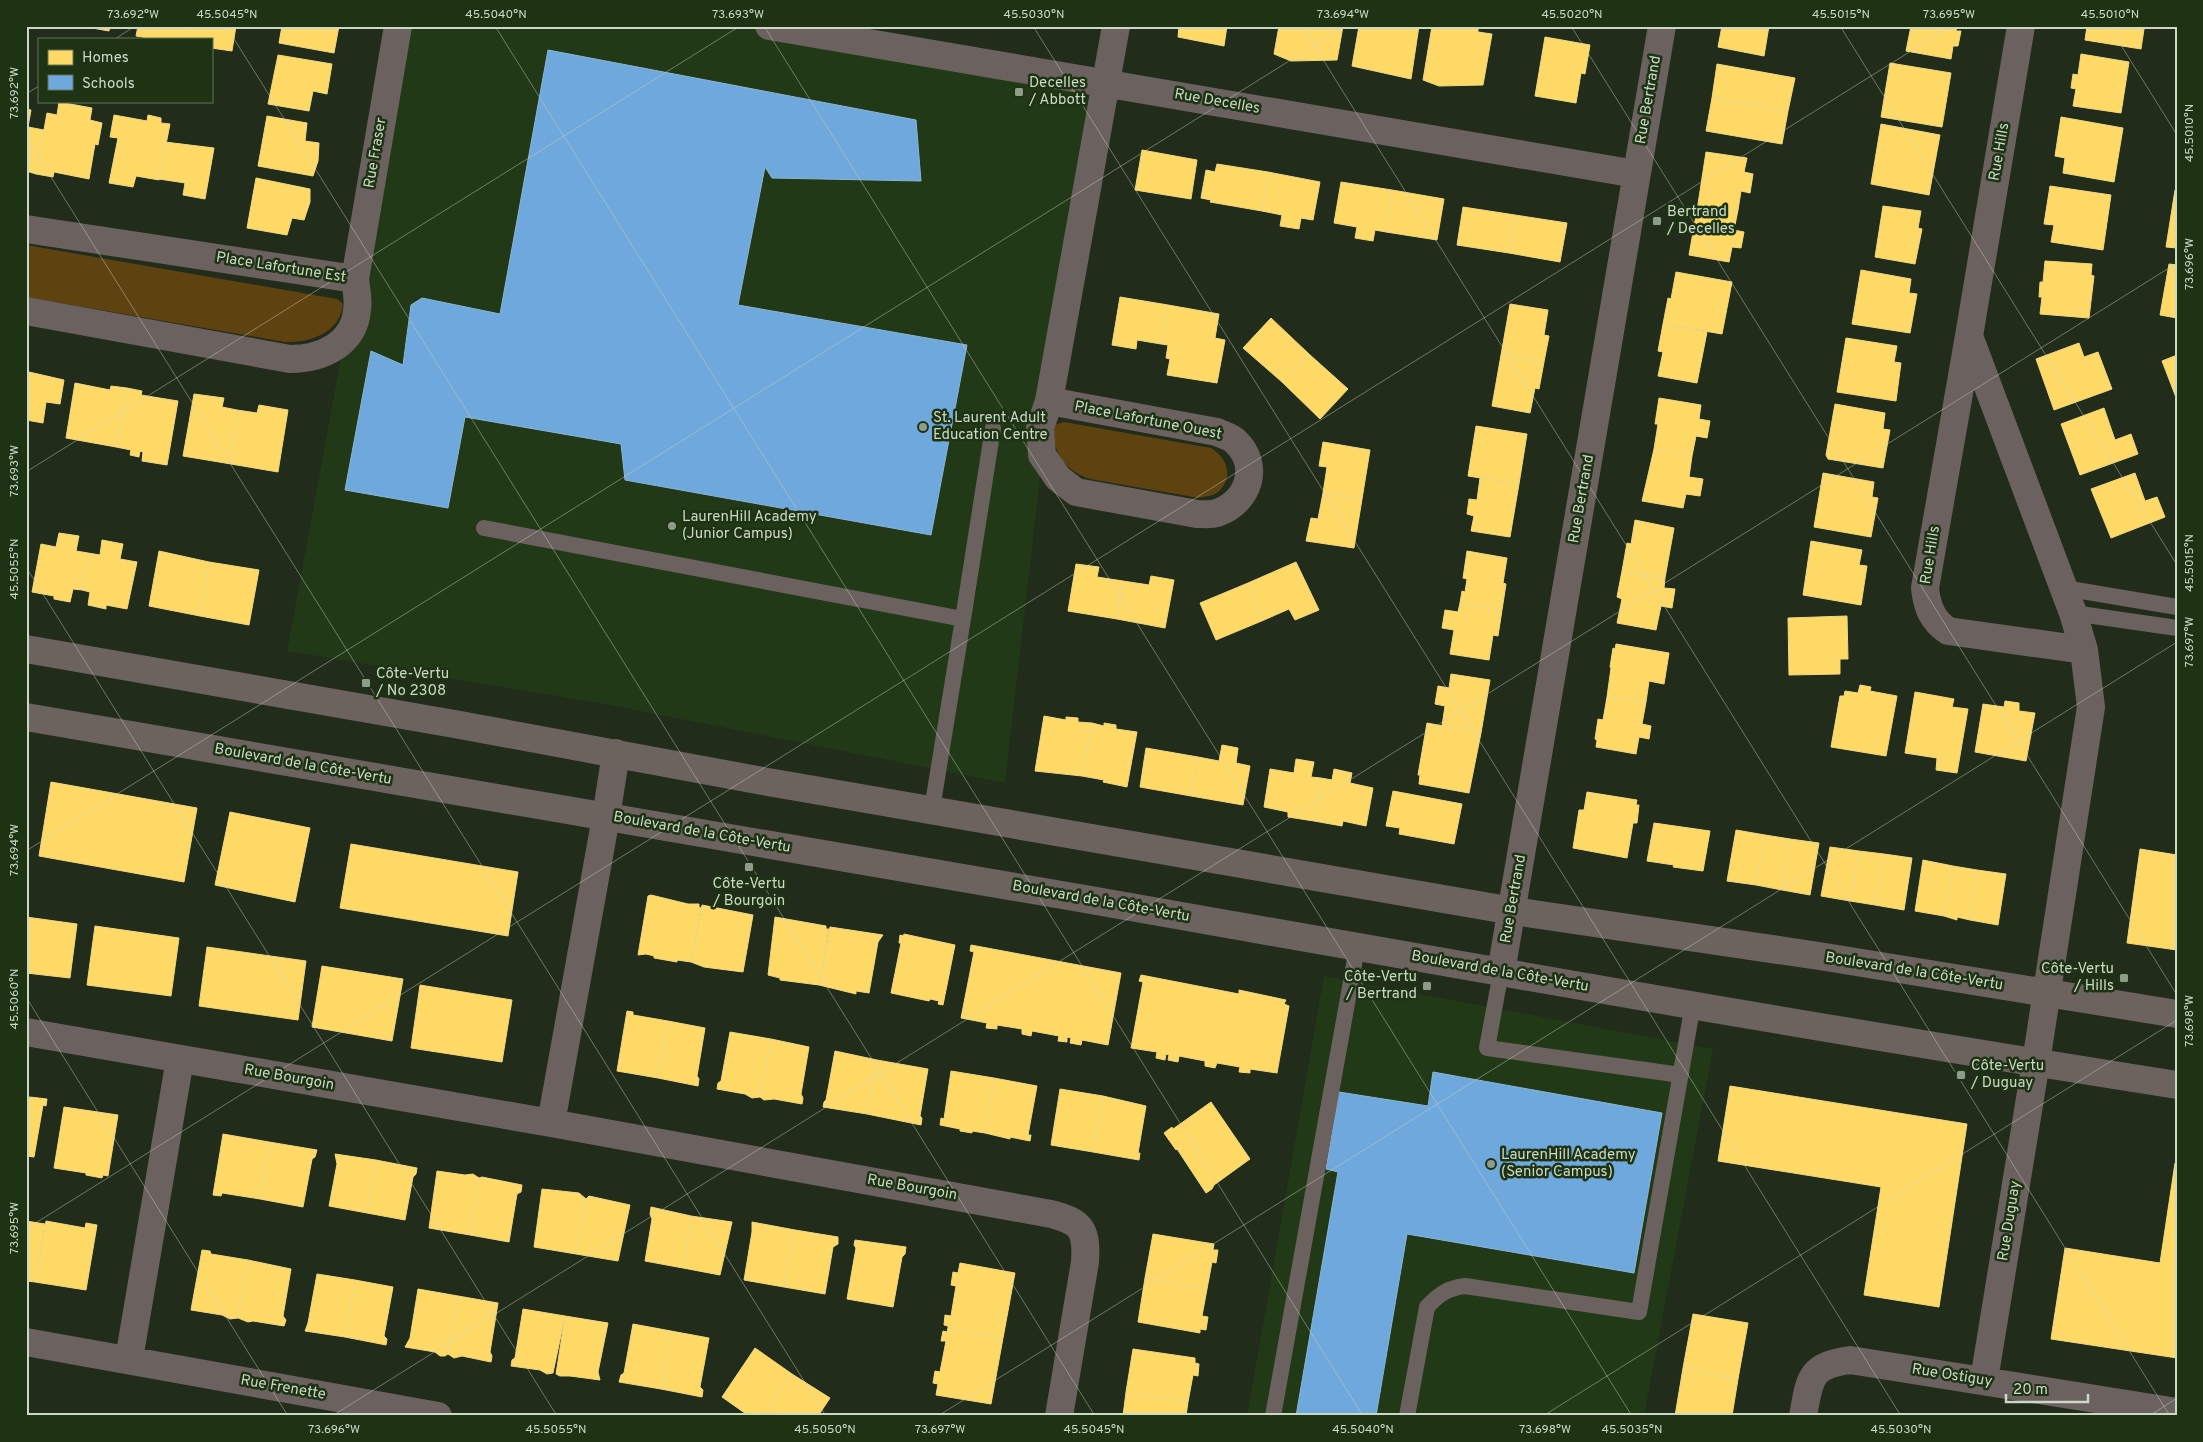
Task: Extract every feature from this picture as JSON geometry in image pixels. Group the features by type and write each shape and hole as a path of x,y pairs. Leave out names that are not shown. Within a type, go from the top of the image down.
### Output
{"main road":[{"name":"Boulevard de la Côte-Vertu","path":"26,649 616,753 768,782 1513,911 1819,956 2177,1014"},
{"name":"Boulevard de la Côte-Vertu","path":"26,717 1842,1031 2177,1085"}],"street":[{"name":"Rue Fraser","path":"354,279 398,26"},
{"name":"Rue Decelles","path":"768,26 798,29 1107,84 1636,174"},
{"name":"Place Lafortune Ouest","path":"1049,401 1218,432 1234,440 1247,455 1250,472 1246,488 1231,505 1215,513 1197,514 1076,492 1058,478 1042,455 1040,428 1049,401 1116,26"},
{"name":"Rue Bertrand","path":"1501,972 1513,911 1662,26"},
{"name":"Rue Hills","path":"2021,26 1925,588 1932,616 1948,631 2084,650"},
{"name":"Place Lafortune Est","path":"26,229 354,279 358,308 354,327 344,341 327,352 308,359 290,360 26,311"},
{"path":"1969,336 2073,613 2084,650 2089,679 2091,707 2036,1062"},
{"path":"551,1123 616,753"},
{"name":"Rue Bourgoin","path":"26,1032 551,1123 1042,1212 1069,1219 1081,1227 1086,1243 1085,1262 1059,1416"},
{"path":"129,1359 180,1058"},
{"name":"Rue Duguay","path":"1984,1380 2036,1062"},
{"name":"Rue Frenette","path":"26,1342 438,1416"},
{"name":"Rue Ostiguy","path":"1803,1416 1808,1386 1817,1370 1832,1363 1850,1360 2177,1412"}],"lane":[{"path":"932,809 993,428"},
{"path":"484,528 963,619"},
{"path":"2064,588 2177,608 2175,628 2073,613"},
{"path":"1273,1416 1357,948"},
{"path":"1501,972 1486,1048 1681,1075"},
{"path":"1407,1416 1427,1307 1437,1296 1450,1288 1465,1286 1639,1312 1693,1004"}],"shaded area":[{"name":"LaurenHill Academy (Junior Campus)","path":"398,26 769,26 1107,84 1049,401 1005,783 599,703 287,651 344,341"},
{"path":"26,245 337,299 343,304 341,314 330,329 314,338 304,341 285,342 26,297"},
{"path":"1064,422 1211,448 1216,451 1226,466 1227,477 1225,483 1217,493 1199,498 1082,476 1068,467 1056,447 1053,429 1057,424"},
{"name":"LaurenHill Academy (Senior Campus)","path":"1324,976 1713,1049 1644,1416 1247,1416"}],"building: Homes":[{"path":"81,26 110,26 109,31"},
{"path":"138,26 188,26 185,38 148,38 136,36"},
{"path":"188,26 236,26 232,51 212,48 212,38 185,38"},
{"path":"282,26 339,26 334,53 279,43"},
{"path":"1179,26 1227,26 1224,46 1178,37"},
{"path":"1279,26 1343,26 1337,60 1291,61 1274,54"},
{"path":"1359,26 1419,26 1411,79 1352,66"},
{"path":"1432,26 1465,28 1466,26 1478,26 1478,32 1492,34 1483,85 1439,86 1423,80"},
{"path":"1722,26 1769,26 1764,56 1718,47"},
{"path":"1911,26 1957,26 1956,31 1961,31 1958,46 1953,46 1951,59 1906,51"},
{"path":"2087,26 2135,26 2144,29 2141,49 2085,40"},
{"path":"1545,37 1590,45 1585,74 1581,73 1576,103 1535,96"},
{"path":"2081,54 2129,62 2121,113 2073,106 2076,89 2071,88 2073,74 2078,75"},
{"path":"278,55 332,64 327,94 313,91 309,111 268,104"},
{"path":"1890,63 1951,73 1942,127 1881,117"},
{"path":"1717,64 1795,78 1788,111 1712,98"},
{"path":"1712,98 1788,111 1782,144 1706,131"},
{"path":"59,102 92,108 90,120 102,123 98,145 95,144 89,179 54,172 53,177 36,174 47,113 57,115"},
{"path":"26,109 31,110 28,127 44,130 36,174 26,171"},
{"path":"114,115 147,121 148,115 161,118 161,123 170,124 159,180 136,176 133,187 109,183 118,138 110,137"},
{"path":"267,116 307,123 305,141 319,143 318,161 313,176 258,166"},
{"path":"2061,117 2123,128 2114,182 2063,173 2065,158 2055,156"},
{"path":"1881,124 1940,135 1929,195 1871,184"},
{"path":"165,142 214,148 205,199 183,195 185,183 159,179"},
{"path":"1142,150 1197,160 1191,199 1135,190"},
{"path":"1706,152 1747,158 1744,172 1753,174 1750,193 1741,191 1738,210 1698,204"},
{"path":"1217,164 1268,172 1262,211 1210,202 1211,200 1201,198 1206,170 1215,172"},
{"path":"1268,172 1320,182 1313,220 1301,218 1299,229 1280,226 1282,215 1262,211"},
{"path":"256,178 310,189 310,202 304,220 292,218 287,235 247,228"},
{"path":"1341,182 1392,190 1386,232 1375,230 1373,241 1355,238 1357,227 1334,223"},
{"path":"2050,186 2111,195 2103,250 2051,242 2054,225 2044,224"},
{"path":"1392,190 1444,199 1437,240 1386,232"},
{"path":"2175,190 2177,190 2177,248 2166,247"},
{"path":"1698,204 1738,210 1734,230 1744,232 1741,248 1732,247 1729,262 1689,255"},
{"path":"1883,206 1921,211 1918,228 1922,229 1915,264 1875,257"},
{"path":"1463,207 1515,215 1509,253 1457,245"},
{"path":"1515,215 1567,223 1560,262 1509,253"},
{"path":"2045,261 2092,264 2091,275 2094,276 2089,318 2040,314 2042,297 2039,297 2040,282 2043,282"},
{"path":"2169,264 2177,265 2177,318 2160,315"},
{"path":"1861,270 1911,279 1909,293 1917,294 1910,333 1852,324"},
{"path":"1676,272 1732,282 1722,334 1663,324 1668,298 1671,299"},
{"path":"1120,297 1168,305 1161,344 1137,340 1136,349 1112,345"},
{"path":"1510,304 1548,310 1544,335 1549,336 1544,362 1501,355"},
{"path":"1168,305 1219,314 1215,338 1225,340 1217,383 1167,375 1170,359 1166,358 1168,345 1161,344"},
{"path":"1271,318 1309,354 1282,382 1243,348"},
{"path":"1663,324 1707,332 1697,383 1658,376 1663,352 1658,351"},
{"path":"1846,338 1897,346 1894,362 1901,363 1896,401 1837,392"},
{"path":"2079,343 2084,357 2098,352 2112,389 2054,410 2036,359"},
{"path":"1309,354 1348,389 1320,419 1282,382"},
{"path":"1501,355 1544,362 1539,389 1535,388 1530,413 1492,406"},
{"path":"2177,355 2177,400 2162,361"},
{"path":"29,372 64,380 60,404 46,402 43,423 26,420 26,383"},
{"path":"75,383 110,390 111,386 127,388 116,447 66,438"},
{"path":"127,388 142,391 141,395 178,401 167,465 142,461 143,452 140,451 139,457 130,455 131,450 116,447"},
{"path":"194,394 224,398 222,407 237,410 231,464 183,456"},
{"path":"1659,398 1701,405 1699,419 1710,421 1707,438 1696,436 1692,456 1654,449 1658,424 1655,424"},
{"path":"1835,404 1885,413 1883,429 1890,430 1883,468 1828,459 1826,455"},
{"path":"259,405 288,410 278,472 231,464 237,410 257,413"},
{"path":"2104,408 2115,440 2131,434 2138,454 2080,475 2061,424"},
{"path":"1476,426 1527,434 1519,484 1468,476"},
{"path":"1323,442 1370,450 1362,499 1323,493 1327,467 1319,466"},
{"path":"1654,449 1692,456 1689,477 1703,479 1700,496 1686,494 1683,508 1642,501"},
{"path":"1823,473 1874,482 1872,497 1878,498 1871,537 1814,527"},
{"path":"2135,473 2145,501 2157,497 2165,517 2111,538 2091,489"},
{"path":"1480,478 1519,484 1510,537 1471,531 1474,516 1467,514 1469,499 1477,500"},
{"path":"1323,493 1362,499 1354,548 1306,541 1311,518 1318,519"},
{"path":"1635,520 1674,528 1665,578 1622,571 1627,543 1631,544"},
{"path":"59,533 79,536 76,551 88,553 82,590 73,589 70,602 54,599 54,596 32,592 41,544 56,547"},
{"path":"102,540 123,544 120,559 137,562 127,609 106,605 106,609 88,605 90,592 82,590 88,553 100,555"},
{"path":"1811,541 1862,550 1859,565 1867,566 1861,605 1803,595"},
{"path":"159,551 209,562 200,616 149,606"},
{"path":"1467,551 1507,558 1503,583 1506,584 1502,610 1460,603 1462,591 1465,592 1467,579 1463,578"},
{"path":"209,562 259,570 249,625 200,616"},
{"path":"1296,562 1319,610 1295,620 1289,609 1264,620 1248,583"},
{"path":"1076,564 1099,567 1097,577 1123,581 1117,619 1068,611"},
{"path":"1622,571 1665,578 1664,588 1675,589 1672,608 1661,606 1656,630 1617,623 1622,599 1617,597"},
{"path":"1151,576 1174,580 1165,628 1117,619 1123,581 1149,585"},
{"path":"1248,583 1264,620 1216,640 1200,603"},
{"path":"1460,603 1502,610 1498,636 1493,635 1489,660 1450,654 1454,630 1442,628 1445,610 1458,612"},
{"path":"1847,616 1848,659 1840,659 1840,674 1789,675 1788,618"},
{"path":"1616,644 1669,653 1664,684 1649,681 1646,702 1607,697 1613,648 1615,649"},
{"path":"1451,674 1490,680 1481,733 1442,726 1445,706 1435,704 1438,686 1449,688"},
{"path":"1860,685 1871,687 1870,691 1897,696 1886,756 1831,747 1840,696 1844,696 1845,691 1858,693"},
{"path":"1915,692 1954,699 1952,707 1968,709 1957,773 1936,770 1937,758 1905,753"},
{"path":"1607,697 1646,702 1642,724 1651,726 1649,739 1639,737 1636,754 1596,747 1597,740 1595,739 1598,719 1603,720"},
{"path":"2005,701 2019,703 2019,711 2035,713 2026,761 1975,752 1983,704 2004,707"},
{"path":"1044,716 1066,720 1066,717 1078,718 1078,722 1092,723 1082,776 1035,771"},
{"path":"1092,723 1104,726 1104,723 1116,725 1116,729 1137,732 1127,787 1082,776"},
{"path":"1427,723 1481,733 1469,793 1419,784 1420,775 1418,775"},
{"path":"1222,745 1238,748 1236,763 1250,766 1243,805 1191,796 1198,757 1219,761"},
{"path":"1146,748 1198,757 1191,796 1140,787"},
{"path":"1296,759 1314,762 1311,777 1321,778 1314,821 1288,817 1288,812 1264,807 1270,769 1294,773"},
{"path":"1334,769 1352,773 1350,783 1373,788 1366,826 1343,821 1342,826 1314,821 1321,778 1332,780"},
{"path":"51,782 197,808 184,882 39,856"},
{"path":"1393,791 1462,804 1454,844 1399,834 1400,828 1386,826"},
{"path":"1587,792 1637,800 1636,805 1639,805 1637,823 1633,823 1627,858 1573,848 1579,810 1584,810"},
{"path":"230,812 310,828 295,902 215,885"},
{"path":"1654,823 1710,831 1703,871 1647,861"},
{"path":"1736,830 1765,835 1756,885 1727,881"},
{"path":"1765,835 1790,839 1782,890 1756,885"},
{"path":"1790,839 1819,843 1810,895 1782,890"},
{"path":"351,844 518,872 508,936 340,908"},
{"path":"1830,847 1859,851 1850,901 1821,896"},
{"path":"2140,849 2177,855 2177,950 2127,943"},
{"path":"1859,851 1884,854 1875,905 1850,901"},
{"path":"1884,854 1912,858 1904,910 1875,905"},
{"path":"1923,860 1953,866 1944,916 1915,911"},
{"path":"1953,866 1977,870 1970,920 1957,917 1957,920 1944,916"},
{"path":"1977,870 2006,874 1998,925 1970,920"},
{"path":"651,895 688,904 699,904 701,908 691,962 677,960 677,962 654,958 654,956 646,954 638,955 648,896"},
{"path":"702,905 753,915 743,972 704,967 691,962"},
{"path":"26,917 77,924 70,978 26,973"},
{"path":"775,917 826,926 826,929 829,929 819,985 780,980 780,978 768,975"},
{"path":"95,926 179,938 171,996 87,985"},
{"path":"830,927 883,935 878,942 869,993 856,991 856,994 819,985"},
{"path":"904,934 955,945 943,1005 938,1004 939,1001 930,999 929,1001 891,993 901,943 899,943 900,935 903,936"},
{"path":"971,945 1121,973 1108,1045 1082,1040 1081,1045 1070,1043 1071,1038 1067,1037 1067,1042 1058,1041 1059,1036 1032,1031 1031,1036 1022,1034 1022,1029 997,1025 997,1029 986,1028 987,1023 961,1018 974,952 970,951"},
{"path":"207,947 306,961 298,1020 199,1006"},
{"path":"322,966 403,979 392,1041 312,1027"},
{"path":"1141,975 1239,994 1239,990 1286,1000 1284,1004 1289,1006 1277,1073 1250,1069 1250,1073 1239,1072 1240,1067 1217,1063 1215,1068 1205,1066 1205,1061 1179,1056 1178,1062 1168,1060 1169,1055 1166,1054 1165,1060 1156,1058 1157,1052 1131,1048 1143,982 1139,981"},
{"path":"420,985 512,1000 502,1062 411,1048"},
{"path":"627,1011 633,1012 633,1015 668,1021 658,1078 617,1071"},
{"path":"668,1021 705,1028 697,1076 699,1079 698,1086 658,1078"},
{"path":"730,1032 771,1039 760,1097 752,1098 745,1094 717,1089 718,1083 721,1081"},
{"path":"771,1039 809,1047 801,1094 803,1098 802,1104 774,1099 764,1100 760,1097"},
{"path":"835,1051 877,1060 867,1114 823,1107"},
{"path":"877,1060 928,1069 920,1116 922,1118 921,1125 867,1114"},
{"path":"951,1071 994,1078 985,1133 960,1131 960,1129 940,1125 941,1118 944,1119"},
{"path":"994,1078 1037,1086 1028,1135 1031,1135 1030,1141 1010,1137 1010,1139 985,1133"},
{"path":"1730,1086 1967,1124 1939,1307 1864,1295 1881,1187 1718,1161"},
{"path":"1060,1089 1103,1096 1093,1152 1051,1145"},
{"path":"1103,1096 1146,1106 1138,1153 1140,1153 1139,1160 1093,1152"},
{"path":"26,1098 47,1099 46,1106 43,1105 34,1157 26,1156"},
{"path":"1211,1102 1250,1159 1206,1193 1164,1133 1172,1127 1173,1129"},
{"path":"64,1107 118,1115 108,1176 103,1175 102,1178 86,1175 86,1173 54,1168"},
{"path":"223,1134 269,1142 260,1199 222,1193 221,1196 213,1195"},
{"path":"269,1142 317,1150 315,1157 312,1159 303,1207 260,1199"},
{"path":"335,1154 376,1160 367,1213 329,1206 337,1164"},
{"path":"376,1160 417,1168 416,1174 413,1177 405,1220 367,1213"},
{"path":"2175,1163 2177,1163 2177,1358 2051,1339 2065,1248 2160,1263"},
{"path":"437,1171 465,1175 473,1174 479,1178 470,1235 429,1228"},
{"path":"479,1178 522,1185 521,1192 517,1194 509,1242 470,1235"},
{"path":"542,1189 579,1193 586,1199 576,1254 534,1247"},
{"path":"589,1196 630,1205 618,1261 576,1254 586,1199"},
{"path":"651,1207 691,1216 683,1268 645,1261 652,1219 650,1214"},
{"path":"691,1216 732,1222 720,1275 683,1268"},
{"path":"26,1221 45,1224 35,1282 26,1281"},
{"path":"46,1221 85,1228 86,1223 97,1225 86,1290 35,1282"},
{"path":"752,1222 795,1230 784,1287 744,1280"},
{"path":"795,1230 838,1237 838,1244 833,1247 825,1294 784,1287"},
{"path":"1153,1234 1214,1244 1213,1250 1218,1250 1216,1263 1212,1262 1207,1289 1145,1278"},
{"path":"855,1240 906,1247 905,1254 902,1257 893,1307 847,1299 856,1248 854,1245"},
{"path":"202,1250 210,1251 211,1254 248,1260 238,1318 230,1319 222,1315 191,1310"},
{"path":"248,1260 291,1269 283,1316 286,1320 284,1326 253,1321 248,1322 238,1318"},
{"path":"960,1263 1015,1273 1003,1338 948,1328 948,1326 944,1325 945,1315 951,1316 956,1286 951,1285 953,1272 958,1273"},
{"path":"317,1274 355,1280 345,1337 305,1331"},
{"path":"1145,1278 1207,1289 1202,1316 1208,1317 1206,1330 1200,1329 1200,1333 1138,1322"},
{"path":"355,1280 393,1287 384,1336 387,1339 386,1345 345,1337"},
{"path":"418,1289 458,1296 448,1354 445,1356 440,1356 435,1352 405,1347 410,1338"},
{"path":"458,1296 498,1303 490,1352 492,1356 491,1362 462,1356 454,1358 448,1354"},
{"path":"523,1309 565,1316 553,1373 547,1374 540,1370 511,1366 512,1360 515,1358"},
{"path":"1693,1314 1748,1323 1738,1379 1683,1368"},
{"path":"565,1316 608,1323 598,1372 600,1380 556,1374"},
{"path":"633,1324 671,1331 661,1389 619,1382 621,1375 624,1373"},
{"path":"948,1328 1003,1338 991,1404 936,1395 938,1384 933,1383 935,1371 940,1372 946,1341 941,1341 943,1331 947,1332"},
{"path":"671,1331 709,1338 700,1387 703,1390 702,1397 661,1389"},
{"path":"755,1348 792,1374 765,1416 749,1416 722,1397"},
{"path":"1133,1349 1195,1358 1195,1363 1199,1364 1198,1376 1193,1375 1188,1402 1126,1392"},
{"path":"1683,1368 1738,1379 1732,1416 1675,1416"},
{"path":"792,1374 830,1398 818,1416 765,1416"},
{"path":"1126,1392 1188,1402 1186,1416 1123,1416"}],"building: Schools":[{"path":"548,50 916,120 921,181 772,178 765,167 738,305 967,345 931,535 625,480 621,444 465,417 448,508 345,490 371,351 403,365 411,305 422,298 500,314"},
{"path":"1433,1072 1662,1113 1634,1273 1407,1234 1376,1416 1296,1416 1338,1172 1326,1169 1339,1092 1428,1106"}],"place":[{"name":"Decelles / Abbott","path":"1019,92"},
{"name":"Bertrand / Decelles","path":"1657,221"},
{"name":"St. Laurent Adult Education Centre","path":"923,427"},
{"name":"LaurenHill Academy (Junior Campus)","path":"672,526"},
{"name":"Côte-Vertu / No 2308","path":"366,683"},
{"name":"Côte-Vertu / Bourgoin","path":"749,867"},
{"name":"Côte-Vertu / Hills","path":"2124,978"},
{"name":"Côte-Vertu / Bertrand","path":"1427,986"},
{"name":"Côte-Vertu / Duguay","path":"1961,1075"},
{"name":"LaurenHill Academy (Senior Campus)","path":"1491,1164"}]}
